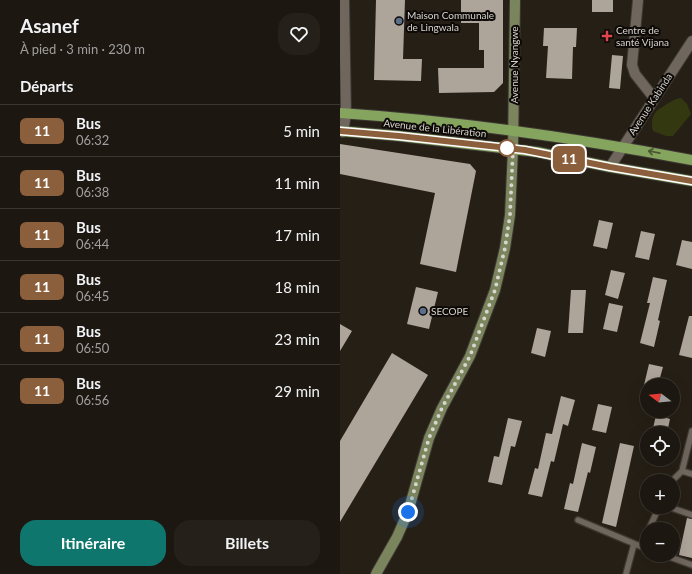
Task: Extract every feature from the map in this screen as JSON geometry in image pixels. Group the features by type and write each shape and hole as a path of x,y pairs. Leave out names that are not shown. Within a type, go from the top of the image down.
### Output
{"main road":[{"name":"Avenue Nyangwe","path":"376,574 397,536 408,512 429,438 442,408 470,356 495,290 505,248 510,215 514,130 515,0"},
{"name":"Avenue de la Libération","path":"343,114 514,130 692,160"},
{"name":"Avenue de la Libération","path":"342,132 399,136 513,149 692,181"}],"street":[{"path":"342,132 344,0"},
{"path":"638,0 632,65 635,74 654,98"},
{"name":"Avenue Kabinda","path":"610,167 692,41"}],"lane":[{"path":"678,474 682,470 692,431"},
{"path":"682,470 692,474"},
{"path":"680,511 692,515"},
{"path":"578,520 640,546"},
{"path":"626,574 634,544"},
{"path":"680,561 692,565"}],"green space":[{"path":"681,98 687,104 691,114 673,136 666,136 653,131 652,119 655,113 670,102"}],"building":[{"path":"376,0 405,0 403,59 422,59 421,81 374,80"},
{"path":"461,0 503,0 503,83 494,92 439,93 438,68 484,68 484,50 479,50 479,23 461,23"},
{"path":"592,0 613,0 613,12 592,12"},
{"path":"544,28 577,28 576,47 573,47 572,79 546,78 548,46 543,46"},
{"path":"612,55 623,56 620,89 609,88"},
{"path":"340,144 470,164 476,171 456,272 420,264 435,193 340,174"},
{"path":"599,220 613,223 607,249 593,246"},
{"path":"641,231 655,234 649,260 635,257"},
{"path":"682,240 692,242 692,269 676,265"},
{"path":"611,270 625,273 618,299 605,295"},
{"path":"653,277 667,280 658,320 660,321 654,347 640,343 650,303 647,303"},
{"path":"416,287 438,292 429,329 407,324"},
{"path":"571,290 586,290 583,333 568,333"},
{"path":"609,303 623,306 617,332 603,329"},
{"path":"689,316 692,316 692,358 679,355"},
{"path":"340,324 352,331 340,351"},
{"path":"537,328 551,331 545,357 531,353"},
{"path":"392,353 428,375 340,522 340,441"},
{"path":"649,364 663,367 660,378 646,378"},
{"path":"561,396 575,400 568,426 563,424 554,462 551,461 542,497 528,494 535,468 538,469 546,433 552,434"},
{"path":"598,404 612,407 606,433 592,430"},
{"path":"508,418 522,421 515,447 511,446 502,485 488,482 494,456 499,457"},
{"path":"655,418 670,419 668,426 654,426"},
{"path":"582,443 596,447 578,512 564,509 570,483 573,484"},
{"path":"620,443 634,446 616,527 602,523"},
{"path":"687,518 692,519 692,558 680,555"}],"bus line":[{"name":"11","path":"340,131 525,150 610,167 692,181"}],"place":[{"name":"Maison Communale de Lingwala","path":"399,21"},
{"name":"Centre de santé Vijana","path":"607,36"},
{"name":"SECOPE","path":"423,311"}],"route":[{"path":"408,512 429,438 442,408 470,356 495,290 505,248 510,215 513,149 507,148"}]}
